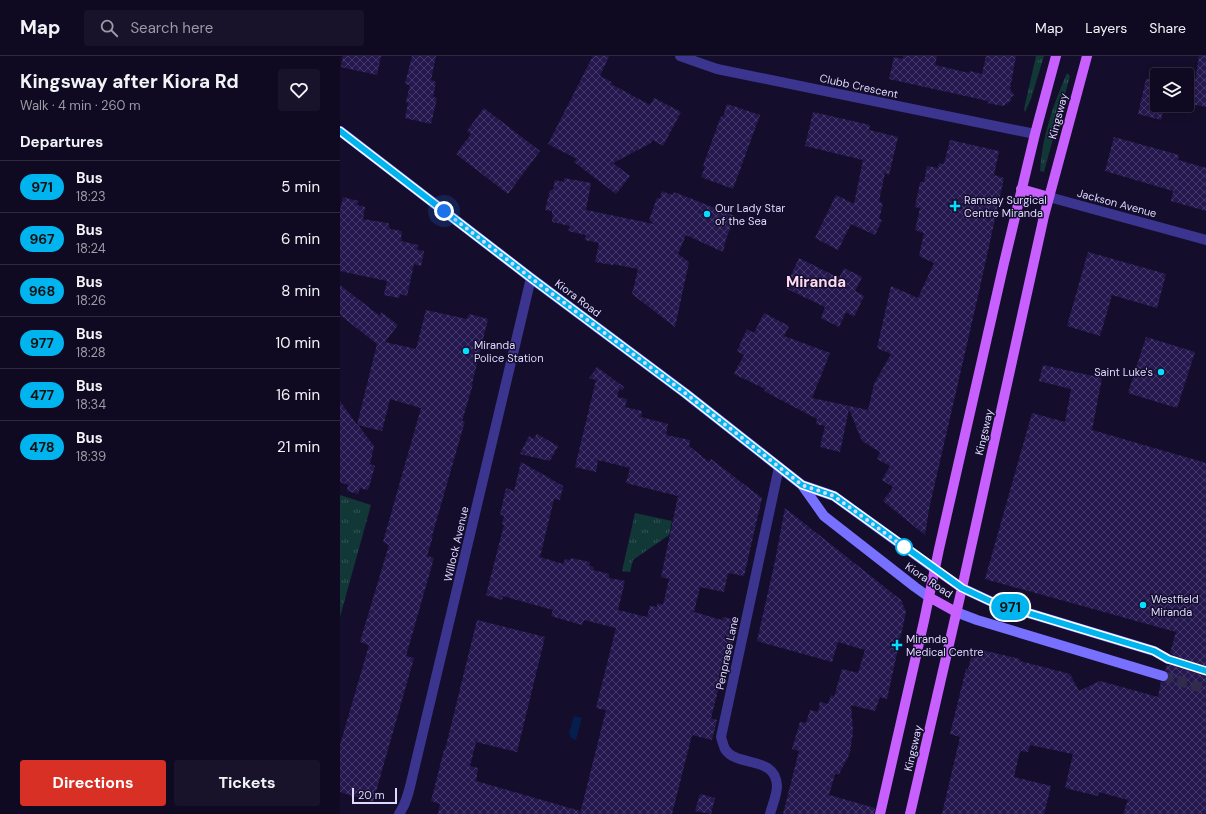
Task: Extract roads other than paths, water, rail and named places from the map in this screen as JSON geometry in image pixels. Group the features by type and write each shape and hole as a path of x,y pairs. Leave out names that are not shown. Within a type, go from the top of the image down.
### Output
{"main road":[{"name":"Kingsway","path":"880,814 1021,189 1034,134 1056,56"},
{"name":"Kingsway","path":"910,814 962,588 1031,272 1049,197 1087,56"},
{"name":"Kiora Road","path":"340,131 531,278 685,393 802,485 824,516 929,597 956,612 999,627 1163,676"},
{"name":"Jackson Avenue","path":"1021,189 1049,197"},
{"name":"Kiora Road","path":"802,485 834,496 962,588 992,602 1154,651 1168,659"}],"street":[{"name":"Clubb Crescent","path":"680,56 717,69 1034,134"},
{"name":"Jackson Avenue","path":"1049,197 1206,240"},
{"name":"Willock Avenue","path":"399,814 414,774 531,278"},
{"name":"Penprase Lane","path":"770,814 777,787 774,775 766,767 733,756 725,749 721,736 779,467"}],"water":[{"path":"574,716 582,718 576,740 571,738 569,733"}],"tunnel":[{"path":"1168,659 1206,671"},
{"path":"1163,676 1206,689"}],"place":[{"name":"Ramsay Surgical Centre Miranda","path":"955,206"},
{"name":"Our Lady Star of the Sea","path":"707,214"},
{"name":"Miranda Police Station","path":"466,351"},
{"name":"Saint Luke's","path":"1161,372"},
{"name":"Westfield Miranda","path":"1143,605"},
{"name":"Miranda Medical Centre","path":"897,645"}],"district":[{"name":"Miranda","path":"816,282"}]}
